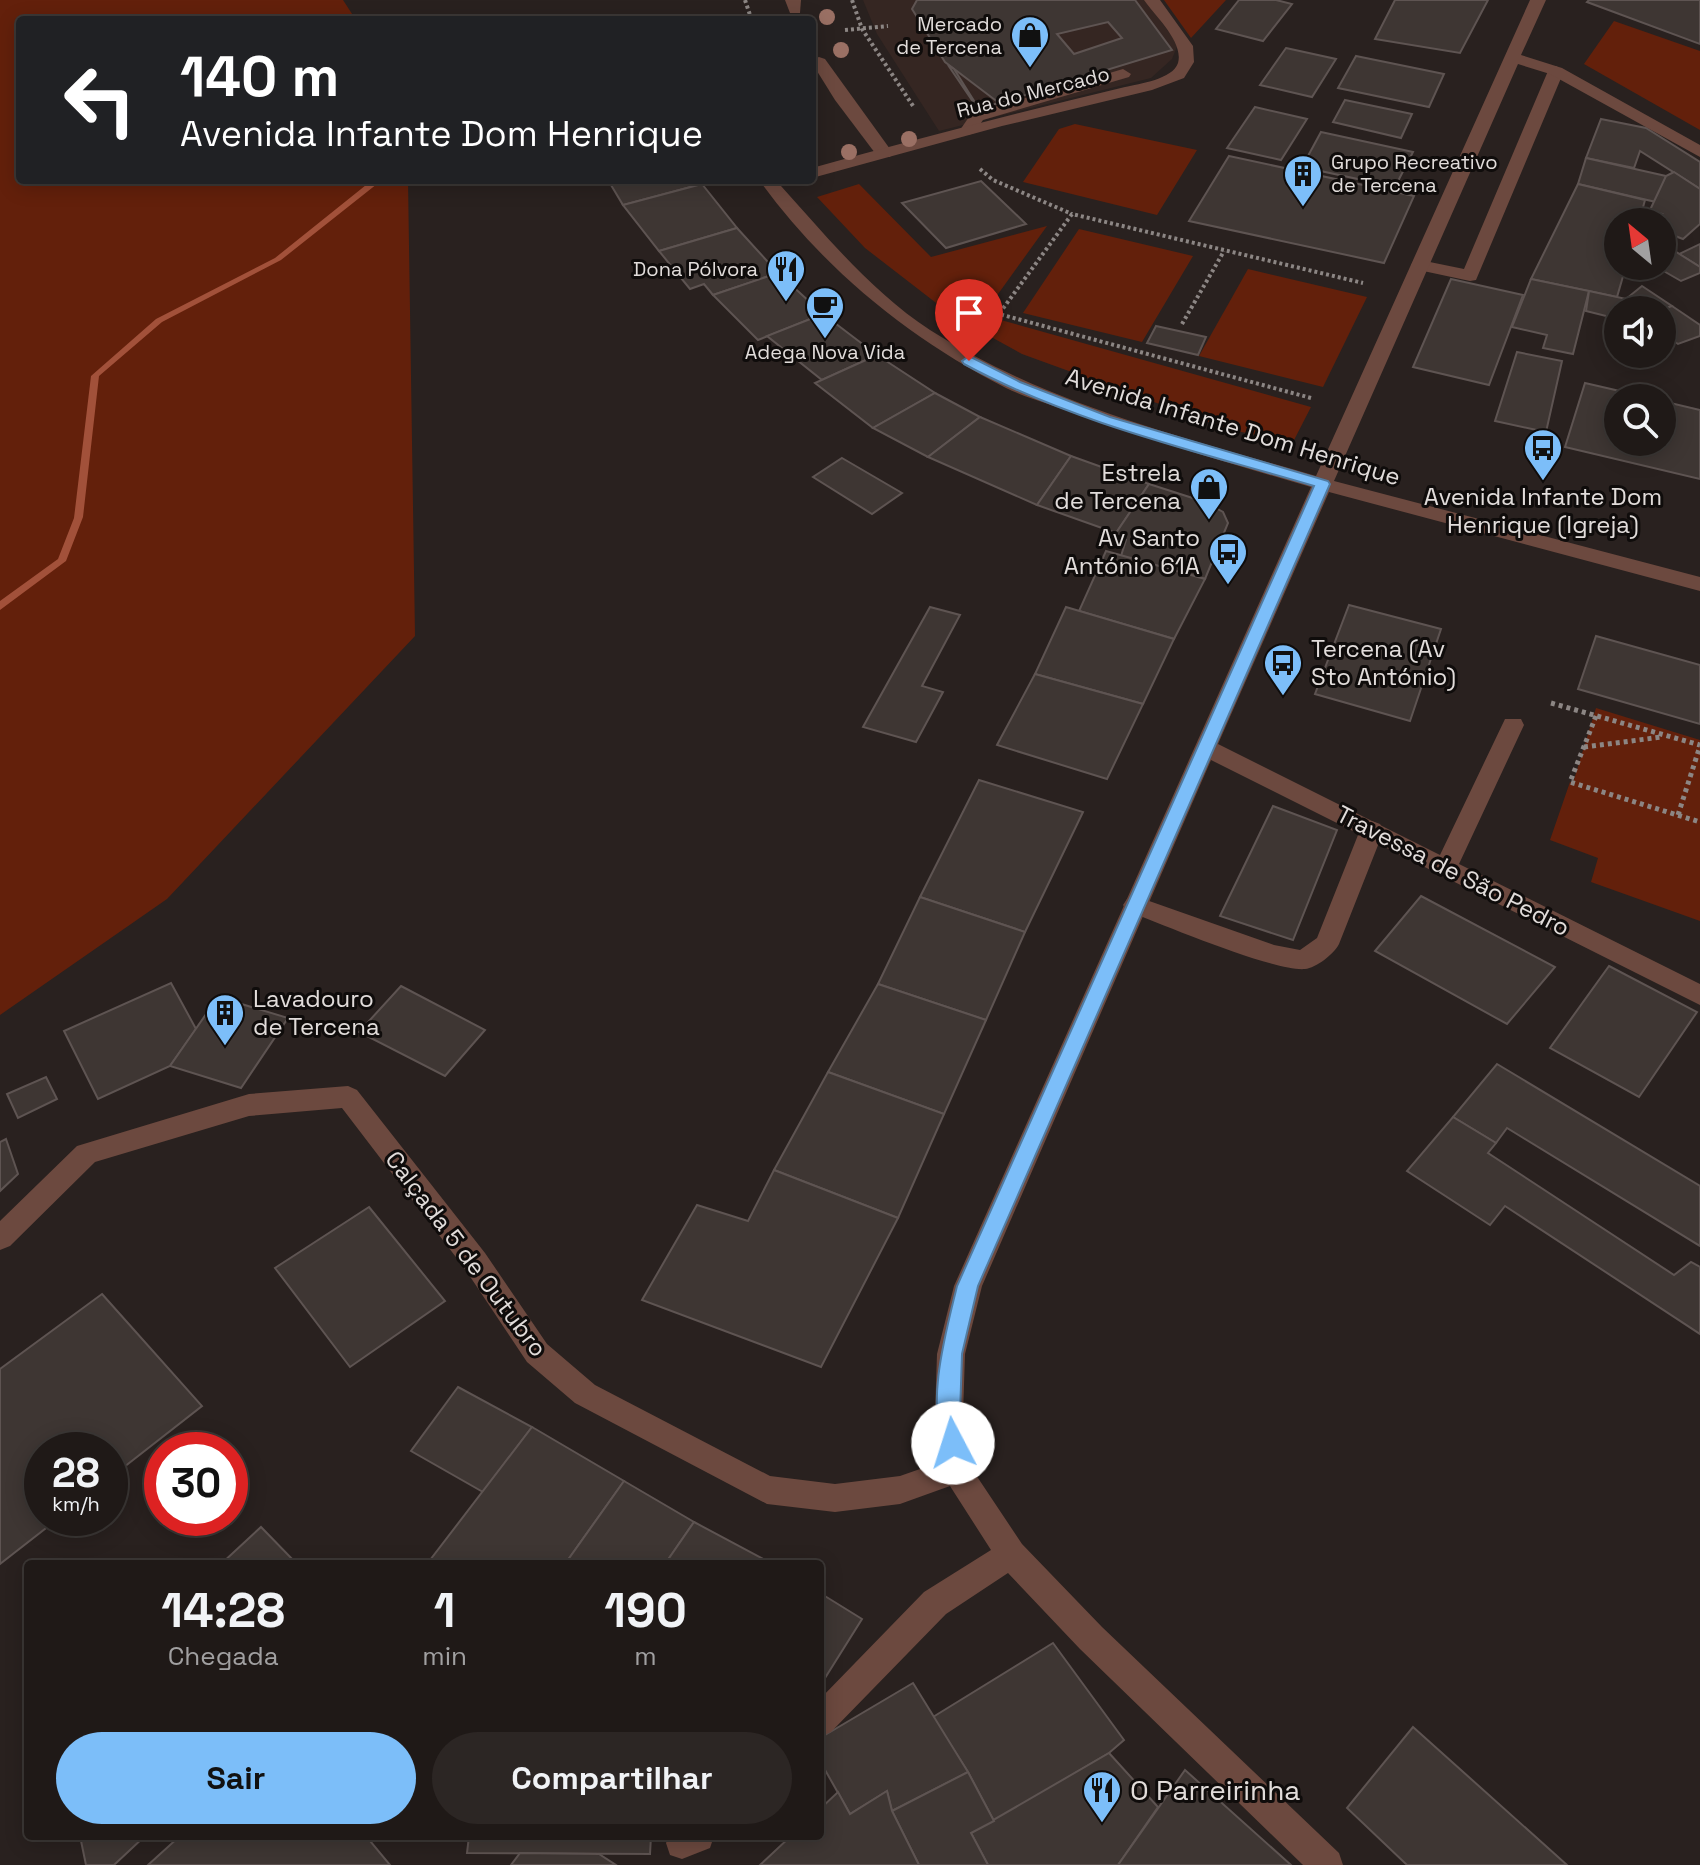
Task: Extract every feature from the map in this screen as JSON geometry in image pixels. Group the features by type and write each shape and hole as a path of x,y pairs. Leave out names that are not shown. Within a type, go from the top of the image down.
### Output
{"street":[{"name":"Rua do Mercado","path":"816,172 968,130 1146,87 1178,75 1186,62 1185,46 1152,0"},
{"path":"1327,1865 1091,1638 1011,1554 956,1470 949,1415 951,1354 968,1286 1538,0"},
{"path":"1513,57 1556,71 1700,152"},
{"path":"819,62 841,97 884,153"},
{"path":"1420,265 1470,276 1556,71"},
{"path":"968,130 977,117 1123,74"},
{"name":"Avenida Infante Dom Henrique","path":"780,184 842,264 889,307 923,333 1015,385 1105,420 1322,484 1700,584"},
{"path":"1445,868 1513,725"},
{"name":"Travessa de São Pedro","path":"1206,748 1700,995"},
{"path":"1135,905 1272,954 1304,960 1327,944 1372,830"},
{"name":"Calçada 5 de Outubro","path":"0,1238 86,1154 249,1105 348,1097 475,1261 537,1353 585,1394 767,1490 835,1498 900,1490 956,1470"},
{"path":"824,1717 935,1603 1011,1554"}],"path":[{"path":"852,0 862,29 935,139"},
{"path":"837,31 888,26"},
{"path":"971,161 993,180 1072,214 1407,293"},
{"path":"1072,214 999,314 1355,410"},
{"path":"1182,324 1224,251"},
{"path":"1513,725 1528,696 1700,746 1678,815"},
{"path":"1596,716 1570,782 1700,822"},
{"path":"1584,747 1667,736"},
{"path":"1688,784 1700,781"}],"shaded area":[{"path":"0,0 343,0 353,16 16,16 16,184 408,184 415,636 167,899 0,1015"},
{"name":"Mercado de Tercena","path":"863,0 1145,0 1178,44 1172,59 1151,78 939,131 877,34"},
{"path":"1164,0 1226,0 1191,38"},
{"path":"1614,21 1700,51 1700,130 1584,64"},
{"path":"1075,124 1197,150 1157,215 1023,182 1059,129"},
{"path":"367,184 377,184 281,260 162,322 99,376 83,517 66,561 0,610 0,601 58,559 74,518 91,376 156,319 275,258"},
{"path":"859,184 931,257 1047,226 983,315 1311,407 1293,442 1231,430 1022,354 953,316 865,248 817,197"},
{"path":"1079,229 1193,256 1142,342 1023,313"},
{"path":"1248,269 1367,297 1323,387 1199,356"},
{"path":"1596,708 1700,740 1700,921 1591,882 1598,858 1550,840 1570,782 1573,783"}],"building":[{"path":"917,0 1135,0 1172,50 999,103 945,62 912,9","holes":["1108,22 1122,38 1074,54 1057,34"]},
{"path":"1239,0 1276,0 1292,4 1263,41 1216,29"},
{"path":"1395,0 1488,0 1460,53 1375,39"},
{"path":"1700,0 1700,44 1587,2"},
{"path":"1286,48 1336,59 1312,97 1260,85"},
{"path":"1356,56 1444,74 1429,107 1338,88"},
{"path":"948,65 980,107 999,103 978,109"},
{"path":"1345,100 1412,114 1401,138 1333,122"},
{"path":"1255,107 1307,119 1281,160 1227,148"},
{"path":"1601,119 1646,128 1700,162 1700,189 1640,151 1634,168 1586,158"},
{"path":"1321,132 1413,152 1395,187 1302,167"},
{"name":"Grupo Recreativo de Tercena","path":"1229,156 1414,196 1384,263 1189,221"},
{"path":"1586,158 1666,176 1656,202 1578,184"},
{"path":"1674,172 1700,189 1700,224 1683,239 1676,236 1676,208 1651,208 1666,176"},
{"path":"981,181 1026,224 946,248 902,203"},
{"path":"610,184 702,184 623,205"},
{"path":"702,184 737,228 659,251 623,205"},
{"path":"1578,184 1645,200 1643,208 1604,208 1604,280 1622,280 1617,296 1531,279"},
{"path":"737,228 778,273 713,295 704,284 690,289 659,251"},
{"path":"1700,244 1700,267 1679,254"},
{"path":"1676,252 1700,267 1700,273 1681,281 1676,278"},
{"path":"778,273 823,314 758,340 713,295"},
{"path":"1451,279 1523,295 1489,385 1413,367"},
{"path":"1531,279 1589,291 1573,354 1543,348 1547,335 1512,327"},
{"path":"1642,286 1657,296 1630,296"},
{"path":"1589,291 1612,296 1604,296 1604,316 1586,311"},
{"path":"1676,309 1700,325 1700,336 1678,344"},
{"path":"823,314 877,355 822,380 767,336"},
{"path":"1156,326 1206,337 1198,355 1147,343"},
{"path":"1517,352 1562,361 1546,432 1495,421"},
{"path":"877,355 935,393 873,428 815,383"},
{"path":"1585,383 1604,387 1604,456 1676,456 1676,404 1700,410 1700,479 1565,447"},
{"path":"935,393 980,417 928,457 873,428"},
{"path":"980,417 1071,456 1037,505 928,457"},
{"path":"1071,456 1149,484 1116,533 1037,505"},
{"path":"842,458 902,493 872,514 813,477"},
{"path":"1149,484 1205,502 1223,512 1228,523 1205,579 1121,556 1126,540 1116,533"},
{"path":"1106,551 1205,579 1174,639 1079,611"},
{"path":"1349,605 1441,629 1410,721 1315,694"},
{"path":"930,607 960,615 922,686 943,692 916,742 863,727"},
{"path":"1066,607 1174,639 1143,704 1035,674"},
{"path":"1596,636 1700,665 1700,724 1578,689"},
{"path":"1035,674 1143,704 1107,779 997,745"},
{"path":"979,780 1083,812 1025,932 920,897"},
{"path":"1273,806 1337,830 1293,940 1220,916"},
{"path":"1421,896 1555,967 1507,1024 1375,951"},
{"path":"920,897 1025,932 986,1020 878,984"},
{"path":"1609,966 1697,1012 1639,1097 1550,1048"},
{"path":"171,983 196,1029 170,1066 98,1099 64,1031"},
{"path":"878,984 986,1020 944,1114 828,1072"},
{"path":"401,986 485,1030 445,1076 359,1032"},
{"name":"Lavadouro de Tercena","path":"218,997 288,1018 241,1088 170,1066"},
{"path":"1497,1064 1700,1186 1700,1246 1507,1128 1496,1143 1453,1117"},
{"path":"828,1072 944,1114 898,1218 774,1170"},
{"path":"46,1077 57,1099 18,1118 7,1094"},
{"path":"1453,1117 1496,1143 1488,1153 1674,1275 1691,1262 1700,1267 1700,1334 1505,1206 1490,1225 1407,1171"},
{"path":"6,1139 18,1174 0,1191 0,1142"},
{"path":"774,1170 898,1218 821,1367 642,1300 697,1205 748,1221"},
{"path":"369,1207 445,1301 350,1367 275,1268"},
{"path":"102,1294 202,1406 169,1432 144,1432 144,1451 128,1464 128,1432 24,1432 24,1536 36,1536 0,1564 0,1369"},
{"path":"458,1387 532,1427 483,1492 411,1451"},
{"path":"532,1427 624,1481 568,1560 430,1560"},
{"path":"624,1481 694,1522 668,1560 568,1560"},
{"path":"694,1522 765,1560 668,1560"},
{"path":"261,1527 293,1560 225,1560"},
{"path":"824,1595 862,1619 824,1680"},
{"path":"1053,1643 1124,1740 1109,1753 994,1821 933,1717"},
{"path":"913,1683 968,1772 892,1811 887,1791 850,1814 824,1768 824,1736"},
{"path":"1413,1727 1567,1865 1407,1865 1347,1808"},
{"path":"1109,1753 1158,1807 1118,1865 988,1865 971,1833"},
{"path":"1185,1770 1291,1865 1118,1865"},
{"path":"968,1772 994,1821 971,1833 988,1865 919,1865 892,1811"},
{"path":"887,1791 892,1811 919,1865 760,1865 787,1840 824,1840 824,1805 838,1792 850,1814"},
{"path":"81,1840 141,1840 114,1865 86,1865"},
{"path":"176,1840 369,1840 390,1865 148,1865"},
{"path":"469,1840 651,1840 650,1854 467,1853"},
{"path":"520,1853 599,1854 616,1865 511,1865"}],"place":[{"name":"Mercado de Tercena","path":"1030,69"},
{"name":"Grupo Recreativo de Tercena","path":"1303,208"},
{"name":"Dona Pólvora","path":"786,303"},
{"name":"Adega Nova Vida","path":"825,340"},
{"name":"Avenida Infante Dom Henrique (Igreja)","path":"1543,482"},
{"name":"Estrela de Tercena","path":"1209,521"},
{"name":"Av Santo António 61A","path":"1228,586"},
{"name":"Tercena (Av Sto António)","path":"1283,697"},
{"name":"Lavadouro de Tercena","path":"225,1047"},
{"name":"O Parreirinha","path":"1102,1824"}],"route":[{"path":"953,1443 949,1415 951,1354 968,1286 1322,484 1105,420 1015,385 969,361"}]}
